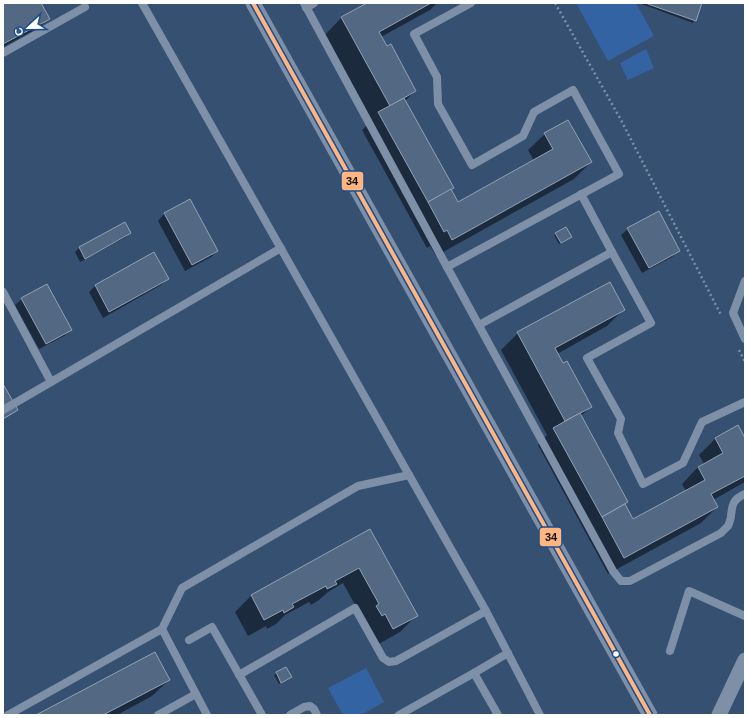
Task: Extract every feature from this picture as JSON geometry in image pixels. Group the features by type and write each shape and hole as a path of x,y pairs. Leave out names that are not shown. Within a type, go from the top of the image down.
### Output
{"street":[{"path":"253,3 650,715"},
{"path":"719,715 745,660"}],"lane":[{"path":"142,3 486,611 540,715"},
{"path":"314,3 305,5 613,571 621,581 630,581 721,533 728,525 732,506 740,496 745,494"},
{"path":"447,267 619,174 574,90 534,112 523,136 472,165 438,104 437,77 414,34 471,3"},
{"path":"3,53 85,7"},
{"path":"581,194 651,323 587,358 621,419 618,434 643,484 683,463 702,422 745,402"},
{"path":"3,410 281,248"},
{"path":"479,325 612,252"},
{"path":"745,281 733,313 745,339"},
{"path":"3,292 51,382"},
{"path":"8,715 162,630 182,588 358,486 409,475"},
{"path":"670,651 689,591 745,616"},
{"path":"239,675 355,608 383,658 389,662 396,661 486,611"},
{"path":"189,640 212,627 262,715"},
{"path":"162,630 207,715"},
{"path":"399,715 508,653"},
{"path":"474,673 498,715"},
{"path":"158,715 196,694"},
{"path":"290,715 304,707 310,706 314,709 317,715"}],"path":[{"path":"555,3 621,120 723,319"},
{"path":"738,348 745,362"}],"shaded area":[{"path":"576,3 636,3 654,36 608,61"},
{"path":"646,49 654,68 628,80 620,63"},
{"path":"366,668 384,702 361,715 343,715 328,688"}],"building":[{"path":"6,3 41,3 50,19 3,44 3,5"},
{"path":"367,3 431,3 379,32 387,46 391,44 416,91 390,106 341,17"},
{"path":"645,3 702,3 696,21"},
{"path":"404,98 454,188 428,202 378,112"},
{"path":"568,120 592,162 452,240 447,230 444,232 428,202 451,189 458,202 553,149 544,133"},
{"path":"190,199 218,251 192,265 164,213"},
{"path":"659,211 680,251 649,268 627,228"},
{"path":"125,222 131,233 85,259 79,247"},
{"path":"566,227 572,237 561,243 555,233"},
{"path":"154,252 169,279 109,312 95,285"},
{"path":"610,282 625,310 555,348 563,363 567,361 592,407 565,421 517,332"},
{"path":"47,284 72,330 46,344 21,298"},
{"path":"3,384 18,410 3,419"},
{"path":"580,413 628,502 602,517 553,428"},
{"path":"738,425 745,438 745,476 711,494 718,507 624,558 602,517 625,504 633,519 705,480 698,467 723,453 715,438"},
{"path":"370,529 418,616 393,629 385,614 382,616 376,606 379,604 359,568 335,581 337,584 327,589 326,586 292,604 294,607 284,613 283,610 264,620 251,595"},
{"path":"155,652 170,680 103,715 36,715"},
{"path":"286,667 292,677 281,683 276,672"}],"transit line":[{"name":"34","path":"253,3 650,715"}]}
